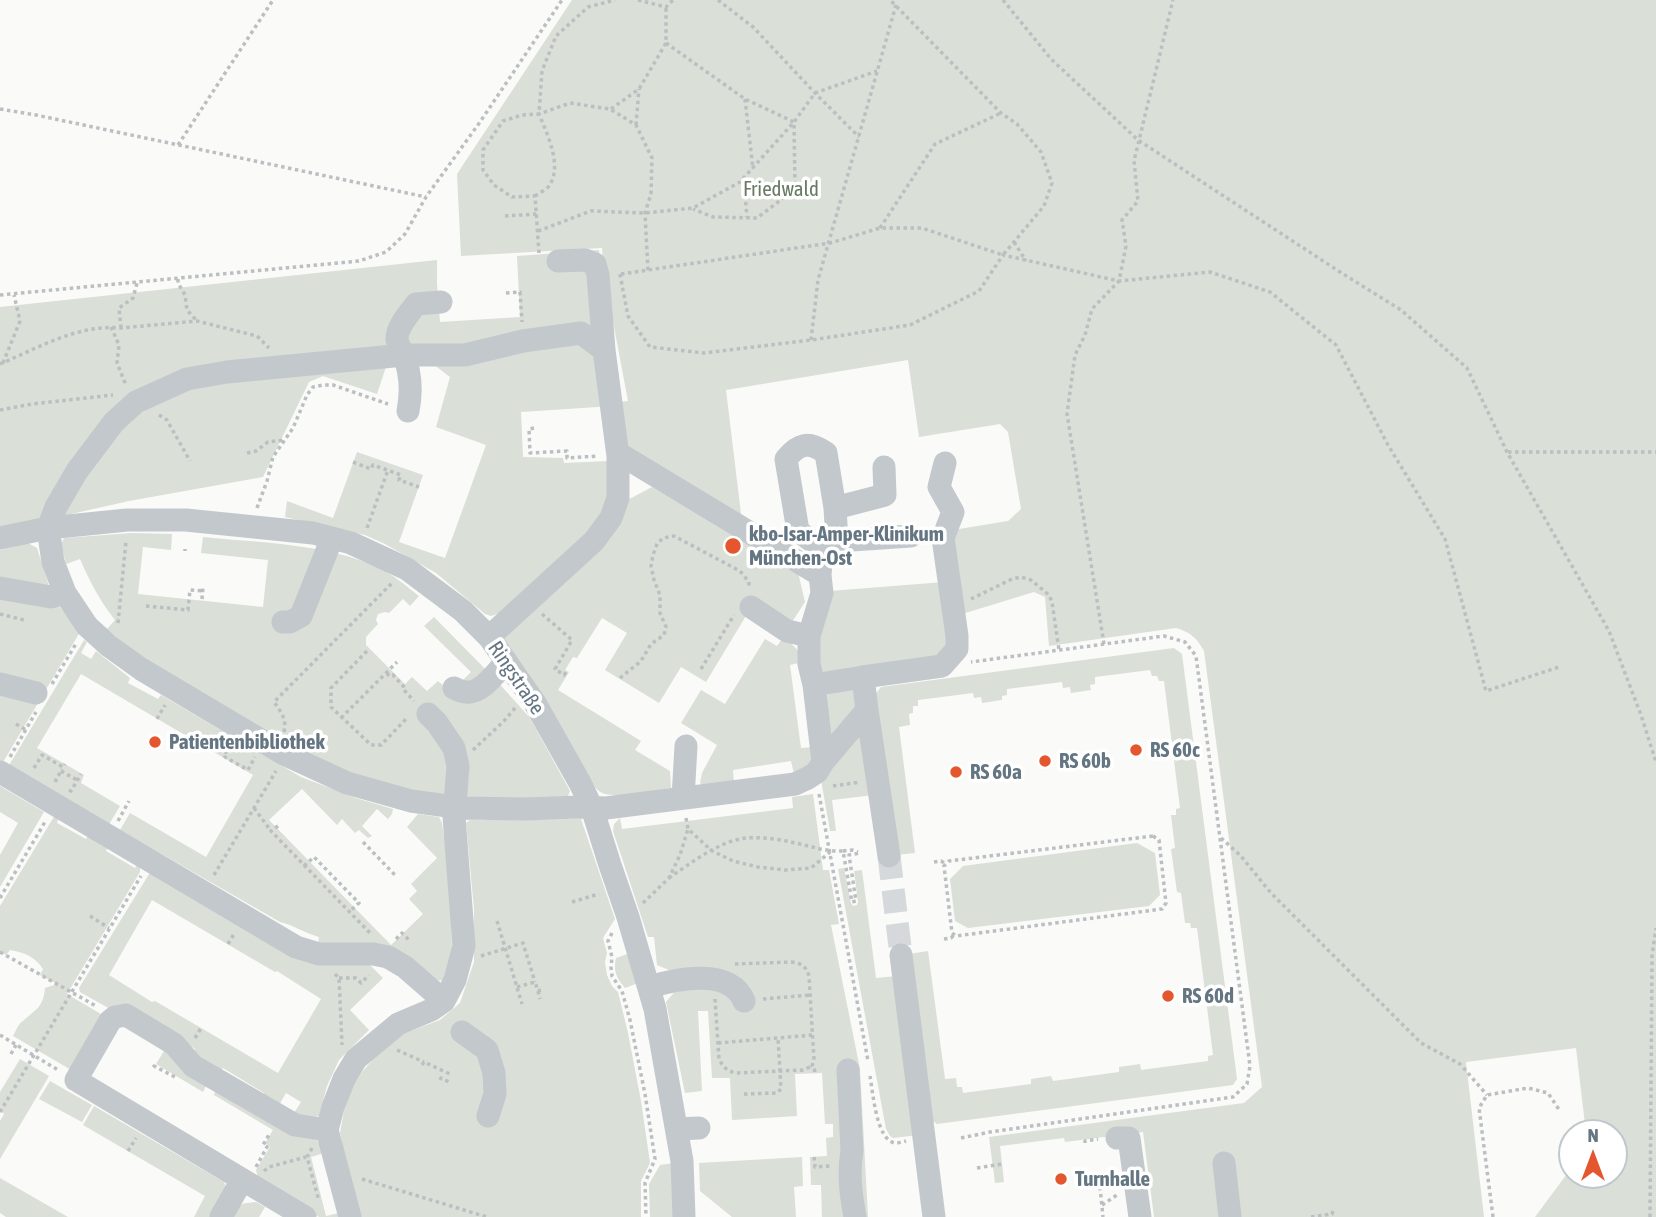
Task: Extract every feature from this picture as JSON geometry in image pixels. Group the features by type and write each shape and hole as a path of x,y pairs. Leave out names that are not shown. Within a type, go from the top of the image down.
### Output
{"lane":[{"path":"489,637 594,541 611,518 618,498 618,456 604,350 609,274 585,260 549,262"},
{"path":"408,411 410,376 397,340 401,326 416,304 441,302"},
{"path":"604,350 581,333 523,341 465,355 404,355 227,372 187,379 136,402 114,422 77,471 56,507 48,528 53,562 65,593 87,626 109,646 141,669 284,754 347,783 411,801 456,808 606,808 795,784 816,776 867,710"},
{"path":"816,776 814,685 809,664 809,636 822,593 821,563 832,546 835,509 826,453 816,446 805,444 794,449 786,459 798,531 832,546 911,536"},
{"path":"618,456 623,456 820,575"},
{"path":"814,685 942,666 957,649 943,538 953,512 939,487 945,463"},
{"path":"835,509 885,495 884,467"},
{"path":"618,498 658,477"},
{"name":"Ringstraße","path":"0,538 48,528 127,520 186,520 313,533 351,543 407,569 463,611 489,637 535,703 592,808 628,917 688,1128 682,1161 684,1217"},
{"path":"283,622 290,622 301,616 332,538"},
{"path":"0,588 51,597 65,593"},
{"path":"745,603 787,631 809,636"},
{"path":"454,688 466,692 482,687 506,662"},
{"path":"863,677 888,856"},
{"path":"0,684 36,693"},
{"path":"349,1217 327,1130 340,1089 356,1059 398,1024 431,1010 444,1001 455,980 464,946 454,817 458,766 454,748 437,723 418,711"},
{"path":"683,798 686,746"},
{"path":"0,772 59,792 150,861 296,947 319,954 373,954 388,957 405,967 444,1001"},
{"path":"901,954 934,1217"},
{"path":"649,987 677,981 715,979 725,981 744,1001"},
{"path":"304,1217 249,1179 76,1080 110,1021 126,1015 174,1044 193,1066 295,1125 327,1130"},
{"path":"462,1032 487,1050 494,1073 495,1094 488,1115"},
{"path":"848,1070 851,1195 855,1217"},
{"path":"1101,1140 1129,1138 1140,1217"},
{"path":"1224,1163 1230,1217"},
{"path":"220,1217 249,1179"}],"path":[{"path":"178,145 273,0"},
{"path":"0,295 359,261 386,252 405,234 426,197 562,0"},
{"path":"615,0 588,7 556,36 542,71 539,114 553,150 555,166 549,186 535,196 512,197 494,185 483,170 483,150 503,121 523,115 539,114 570,103 610,109 636,125"},
{"path":"638,0 666,7"},
{"path":"610,109 639,89 666,43 666,7 673,0"},
{"path":"718,0 753,27 859,136"},
{"path":"890,0 1002,113 1017,124 1041,152 1052,183 1044,206 1003,255 979,290 910,325 704,353 650,346 628,316 609,274 648,271 830,243 880,228 922,228 1003,255 1119,281 1210,272 1270,292 1336,345 1388,444 1445,539 1486,691 1559,667"},
{"path":"1003,0 1051,60 1138,140 1401,310 1466,368 1507,452 1609,631 1656,762"},
{"path":"1104,644 1067,414 1075,355 1085,335 1092,309 1119,281 1126,246 1122,219 1138,201 1134,161 1173,0"},
{"path":"811,340 818,280 896,5"},
{"path":"666,43 745,99 794,122"},
{"path":"538,231 591,211 645,213 693,208 740,182 794,122 815,93 877,71"},
{"path":"639,89 636,125 652,158 651,194 645,213 648,271"},
{"path":"745,99 753,169"},
{"path":"0,109 426,197"},
{"path":"880,228 935,144 1002,113"},
{"path":"693,208 713,217 757,218 795,189 794,122"},
{"path":"745,195 747,217"},
{"path":"535,196 538,231 549,262"},
{"path":"505,216 537,214"},
{"path":"1014,242 1026,261"},
{"path":"177,279 185,295 187,310 197,321"},
{"path":"121,328 119,308 133,298 137,283"},
{"path":"506,293 520,292 523,341"},
{"path":"2,363 20,321 14,294"},
{"path":"2,363 79,331 197,321 257,335 287,367"},
{"path":"111,327 119,345 117,363 129,394"},
{"path":"254,515 273,457 293,428 313,387 333,385 408,411"},
{"path":"534,428 529,429 530,453 567,451 567,458 618,456"},
{"path":"247,453 256,451 268,442 284,440"},
{"path":"1507,452 1656,452"},
{"path":"353,462 371,469 373,465 388,470 401,475 399,480 419,487"},
{"path":"368,525 388,470"},
{"path":"118,623 127,520"},
{"path":"620,678 641,661 651,644 664,635 666,627 660,612 660,595 651,566 657,544 663,538 674,536 740,571 749,582 745,603 701,669"},
{"path":"285,728 283,714 274,702 407,569"},
{"path":"953,604 964,603 1012,579 1021,577 1031,580 1049,595 1059,650"},
{"path":"146,606 188,610 190,590 203,589 202,599"},
{"path":"527,601 572,640 555,669 565,675 567,671"},
{"path":"0,614 24,620 23,623"},
{"path":"942,666 1164,636 1185,642 1196,656 1250,1066 1247,1084 1233,1097 961,1138"},
{"path":"367,651 331,688 331,708 371,746 382,744 410,715 418,711 405,688 393,675 389,676 387,673"},
{"path":"341,719 397,662"},
{"path":"157,719 165,704"},
{"path":"468,758 517,706"},
{"path":"16,724 26,730"},
{"path":"218,735 211,747 248,770 256,757"},
{"path":"225,756 233,743"},
{"path":"33,770 42,755 63,767 78,780"},
{"path":"59,792 55,782 63,767"},
{"path":"204,893 277,768"},
{"path":"59,792 71,791 81,774"},
{"path":"862,782 816,776 880,1130 886,1139 895,1143 916,1140"},
{"path":"0,898 59,792"},
{"path":"669,878 688,829 683,798"},
{"path":"118,821 129,802"},
{"path":"254,808 271,831 375,938 373,954"},
{"path":"271,831 278,826"},
{"path":"688,829 712,851 758,867 785,870 811,868 830,852"},
{"path":"944,939 954,935 1162,909 1166,903 1158,840 1153,836 949,860 944,866 954,935"},
{"path":"639,907 669,878 712,851 732,841 746,838 793,842 830,852 852,849 860,853 849,855 856,901 852,902 843,851"},
{"path":"1221,838 1240,855 1271,893 1422,1043 1460,1064 1487,1095"},
{"path":"363,842 395,875"},
{"path":"304,866 314,857 339,878 359,903 349,912"},
{"path":"0,1112 150,861"},
{"path":"934,862 941,861 946,864"},
{"path":"572,902 606,892"},
{"path":"90,916 110,928"},
{"path":"497,920 522,1004"},
{"path":"228,944 237,928"},
{"path":"1650,1217 1652,956 1656,929"},
{"path":"613,930 608,941 612,957 612,976 622,991 630,1020 655,1159 645,1183 646,1217"},
{"path":"479,956 523,943 540,999"},
{"path":"0,952 115,1017"},
{"path":"319,954 339,978 342,1046"},
{"path":"812,1066 803,1070 736,1073 722,1065 719,1059 714,987 715,979 722,969 736,964 791,962 800,963 807,969 813,1035 812,1066 815,1073"},
{"path":"517,987 535,982"},
{"path":"0,1035 76,1080"},
{"path":"718,1043 813,1035"},
{"path":"744,1094 777,1093 781,1089 778,1038"},
{"path":"11,1054 16,1045"},
{"path":"422,1065 424,1062 452,1075"},
{"path":"153,1067 176,1078"},
{"path":"440,1080 441,1078 449,1082"},
{"path":"1493,1217 1479,1108 1487,1095 1528,1088 1548,1093 1560,1111"},
{"path":"249,1179 268,1147 263,1145 271,1130"},
{"path":"128,1151 138,1135"},
{"path":"1085,1143 1101,1140"},
{"path":"249,1179 269,1167 307,1157"},
{"path":"977,1168 1002,1164"},
{"path":"337,1172 487,1217"},
{"path":"1100,1187 1103,1217"},
{"path":"1311,1217 1332,1214 1333,1211"}],"green space":[{"name":"Friedwald","path":"572,0 1656,0 1656,1217 1535,1217 1558,1186 1558,1189 1628,1189 1628,1119 1584,1119 1576,1048 1466,1062 1484,1217 1154,1217 1143,1132 1065,1142 1064,1138 1000,1146 1004,1182 995,1183 989,1137 1244,1103 1262,1087 1204,651 1193,636 1176,628 1049,646 1045,597 1034,592 959,615 953,530 1008,521 1021,509 1008,432 1000,424 919,437 908,360 726,390 742,522 623,452 618,402 628,401 604,274 602,248 461,256 457,174"},
{"path":"599,250 613,406 521,412 523,457 563,458 564,463 609,461 607,498 602,514 591,531 503,612 491,616 485,614 436,573 365,535 285,517 287,501 333,518 357,452 423,475 399,542 445,558 486,445 436,427 450,377 425,358 391,352 377,394 323,376 309,382 263,477 129,501 0,530 0,307 437,260 440,322 520,317 517,256"},
{"path":"652,487 797,568 805,602 792,622 755,601 706,682 681,667 659,703 605,670 627,633 602,618 577,658 573,657 565,670 569,672 558,690 641,741 635,750 670,771 671,788 634,794 605,794 592,783 496,637 620,504"},
{"path":"132,533 172,534 171,550 143,547 138,594 263,607 268,560 201,553 203,537 337,553 390,574 419,596 410,606 403,599 389,613 378,614 378,624 366,637 366,645 405,684 412,677 427,691 438,681 451,692 471,672 424,626 434,617 530,718 570,791 568,796 561,799 471,801 419,795 312,761 141,658 107,629 115,620 80,559 66,564 61,544 64,538"},
{"path":"28,543 37,548 49,586 59,606 80,632 2,764 0,550"},
{"path":"944,582 952,639 932,663 819,674 818,623 830,591"},
{"path":"784,636 803,656 803,662 790,665 801,748 815,747 812,765 794,774 791,761 733,770 734,784 705,788 700,783 702,773 717,745 681,723 701,690 725,704 765,639 777,646"},
{"path":"84,640 87,642 81,653 91,659 96,651 130,678 128,683 158,699 161,695 301,777 393,809 388,819 377,809 362,826 372,836 368,838 359,830 355,833 342,819 337,825 302,789 269,820 391,945 423,914 409,899 417,891 411,884 437,858 407,827 418,814 439,817 447,857 451,904 452,949 445,980 434,981 318,945 319,937 280,922 120,830 130,813 206,857 253,775 81,674 37,748 84,775 81,783 120,806 108,826 8,767"},
{"path":"1174,648 1182,654 1237,1079 1233,1085 937,1124 930,1119 909,954 928,951 945,1079 956,1078 957,1087 962,1087 963,1093 1031,1084 1031,1079 1051,1076 1053,1081 1119,1072 1119,1067 1140,1064 1141,1070 1208,1061 1208,1056 1213,1055 1197,928 1191,928 1190,923 1185,923 1171,849 1175,848 1171,815 1176,815 1176,809 1180,808 1164,681 1152,676 1150,670 1095,677 1095,684 1090,685 1091,690 1071,693 1070,687 1063,688 1062,682 1007,689 1007,695 1002,696 1002,700 982,703 981,697 974,698 973,693 918,700 918,706 913,706 913,713 909,714 910,725 899,727 915,853 896,855 875,695 881,687"},
{"path":"853,689 860,699 830,747 824,700 828,694"},
{"path":"866,728 874,795 832,800 836,831 830,831 821,780"},
{"path":"0,786 44,812 0,887 0,855 18,823 0,812"},
{"path":"813,794 823,870 829,870 839,924 831,925 860,1069 868,1217 822,1217 821,1185 811,1185 810,1157 827,1156 826,1138 833,1137 833,1124 825,1124 822,1073 795,1074 797,1116 732,1120 730,1078 712,1078 708,1011 698,1011 702,1091 685,1093 666,1002 678,988 676,973 657,965 654,937 648,937 613,831 614,824 620,818 622,829 793,808 792,797"},
{"path":"55,815 59,817 57,823 86,839 89,834 108,846 106,851 135,868 140,865 140,872 67,994 106,1017 73,1071 13,1036 20,1024 41,1004 45,988 57,984 40,975 43,969 29,956 10,950 6,955 0,952 0,906"},
{"path":"581,819 615,919 603,938 607,953 605,962 607,975 618,992 628,1033 650,1163 641,1181 641,1217 359,1217 340,1133 351,1088 383,1048 405,1033 440,1020 460,1003 474,962 474,909 466,823 470,820"},
{"path":"1137,843 1155,853 1160,895 1149,906 968,928 955,921 950,879 963,866"},
{"path":"844,868 853,906 858,902 854,871 862,870 876,978 897,976 919,1135 893,1138 886,1129 838,869"},
{"path":"153,873 247,928 368,963 383,978 350,1010 369,1030 339,1060 327,1086 319,1116 310,1118 294,1113 301,1102 286,1093 279,1105 263,1097 264,1093 193,1053 195,1049 146,1016 110,1009 80,992 79,988 149,874","holes":["152,900 321,999 278,1073 109,975"]},
{"path":"630,953 638,983 625,988 616,974 615,962 616,958"},
{"path":"167,1046 167,1053 184,1071 206,1086 203,1092 156,1064"},
{"path":"20,1059 49,1076 0,1159 0,1121 4,1114 0,1110 0,1092"},
{"path":"50,1081 92,1105 82,1122 39,1099"},
{"path":"215,1091 317,1140 324,1153 311,1157 326,1216 339,1213 340,1217 319,1217 259,1181 256,1170 270,1147 265,1143 273,1130 214,1095"},
{"path":"94,1106 224,1182 226,1187 211,1217 194,1217 205,1196 83,1125"},
{"path":"802,1157 803,1186 794,1187 796,1217 732,1217 700,1191 699,1163"},
{"path":"674,1163 675,1217 650,1217 649,1184 660,1165"},
{"path":"0,1178 68,1217 6,1217 0,1213"},
{"path":"256,1202 265,1207 259,1217 231,1217 241,1205"}],"tunnel":[{"path":"889,856 901,955"}],"place":[{"name":"kbo-Isar-Amper-Klinikum München-Ost","path":"733,546"},
{"name":"Patientenbibliothek","path":"155,742"},
{"name":"RS 60c","path":"1136,750"},
{"name":"RS 60b","path":"1045,761"},
{"name":"RS 60a","path":"956,772"},
{"name":"RS 60d","path":"1168,996"},
{"name":"Turnhalle","path":"1061,1179"}]}
